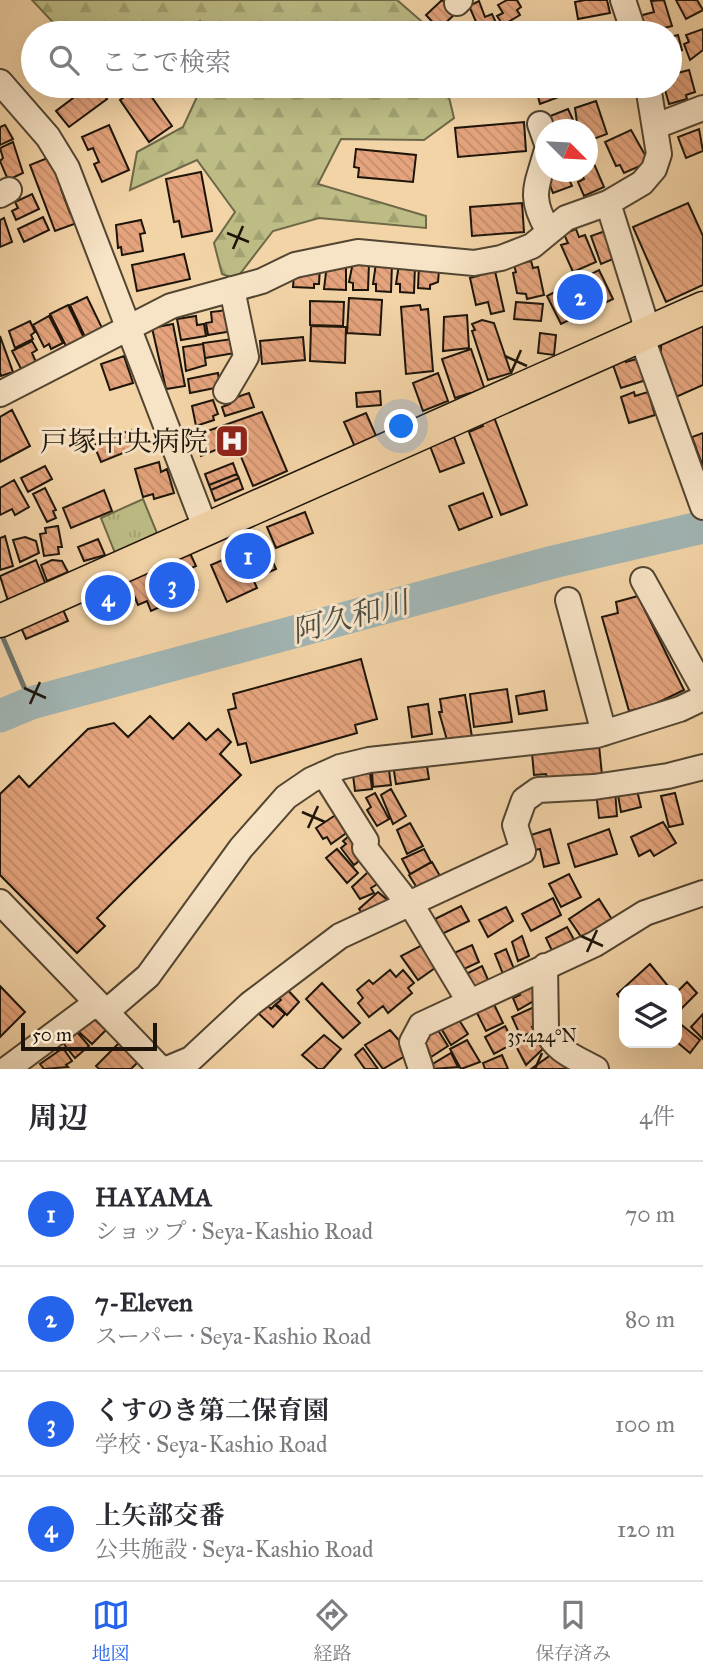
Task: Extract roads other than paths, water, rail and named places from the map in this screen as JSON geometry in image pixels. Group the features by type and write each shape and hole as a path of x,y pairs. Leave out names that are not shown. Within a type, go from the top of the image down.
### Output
{"main road":[{"path":"0,621 205,527 703,308"}],"street":[{"path":"623,0 630,21"},
{"path":"3,91 48,137 67,168 205,527"},
{"path":"0,394 127,326 171,306 262,281 295,265 358,252 474,263 501,258 532,246 565,218 608,203 642,183 654,169 659,155 650,98"},
{"path":"656,127 703,108"},
{"path":"536,182 535,195 548,230"},
{"path":"608,203 644,318 646,349 701,499"},
{"path":"226,391 246,357 232,289"},
{"path":"643,580 703,688"},
{"path":"568,600 604,733"},
{"path":"8,1069 148,976 242,848 286,797 324,774 369,760 604,733 680,709 703,698"},
{"path":"0,902 155,1066 191,1059 302,962 340,936 408,902 523,851 515,825 524,800 538,790 594,787 668,776 703,767"},
{"path":"324,774 366,841 365,848 408,902 468,1001"},
{"path":"412,1065 412,1042 421,1025 594,944 645,913 703,892"},
{"path":"545,966 546,1029 550,1038 557,1048 596,1069"}],"waterway":[{"name":"阿久和川","path":"0,716 31,703 553,562 703,527"},
{"path":"0,631 31,703"}],"place":[{"name":"7-Eleven","path":"580,297"},
{"name":"戸塚中央病院","path":"232,441"},
{"name":"HAYAMA","path":"248,556"},
{"name":"くすのき第二保育園","path":"172,585"},
{"name":"上矢部交番","path":"108,598"}]}
